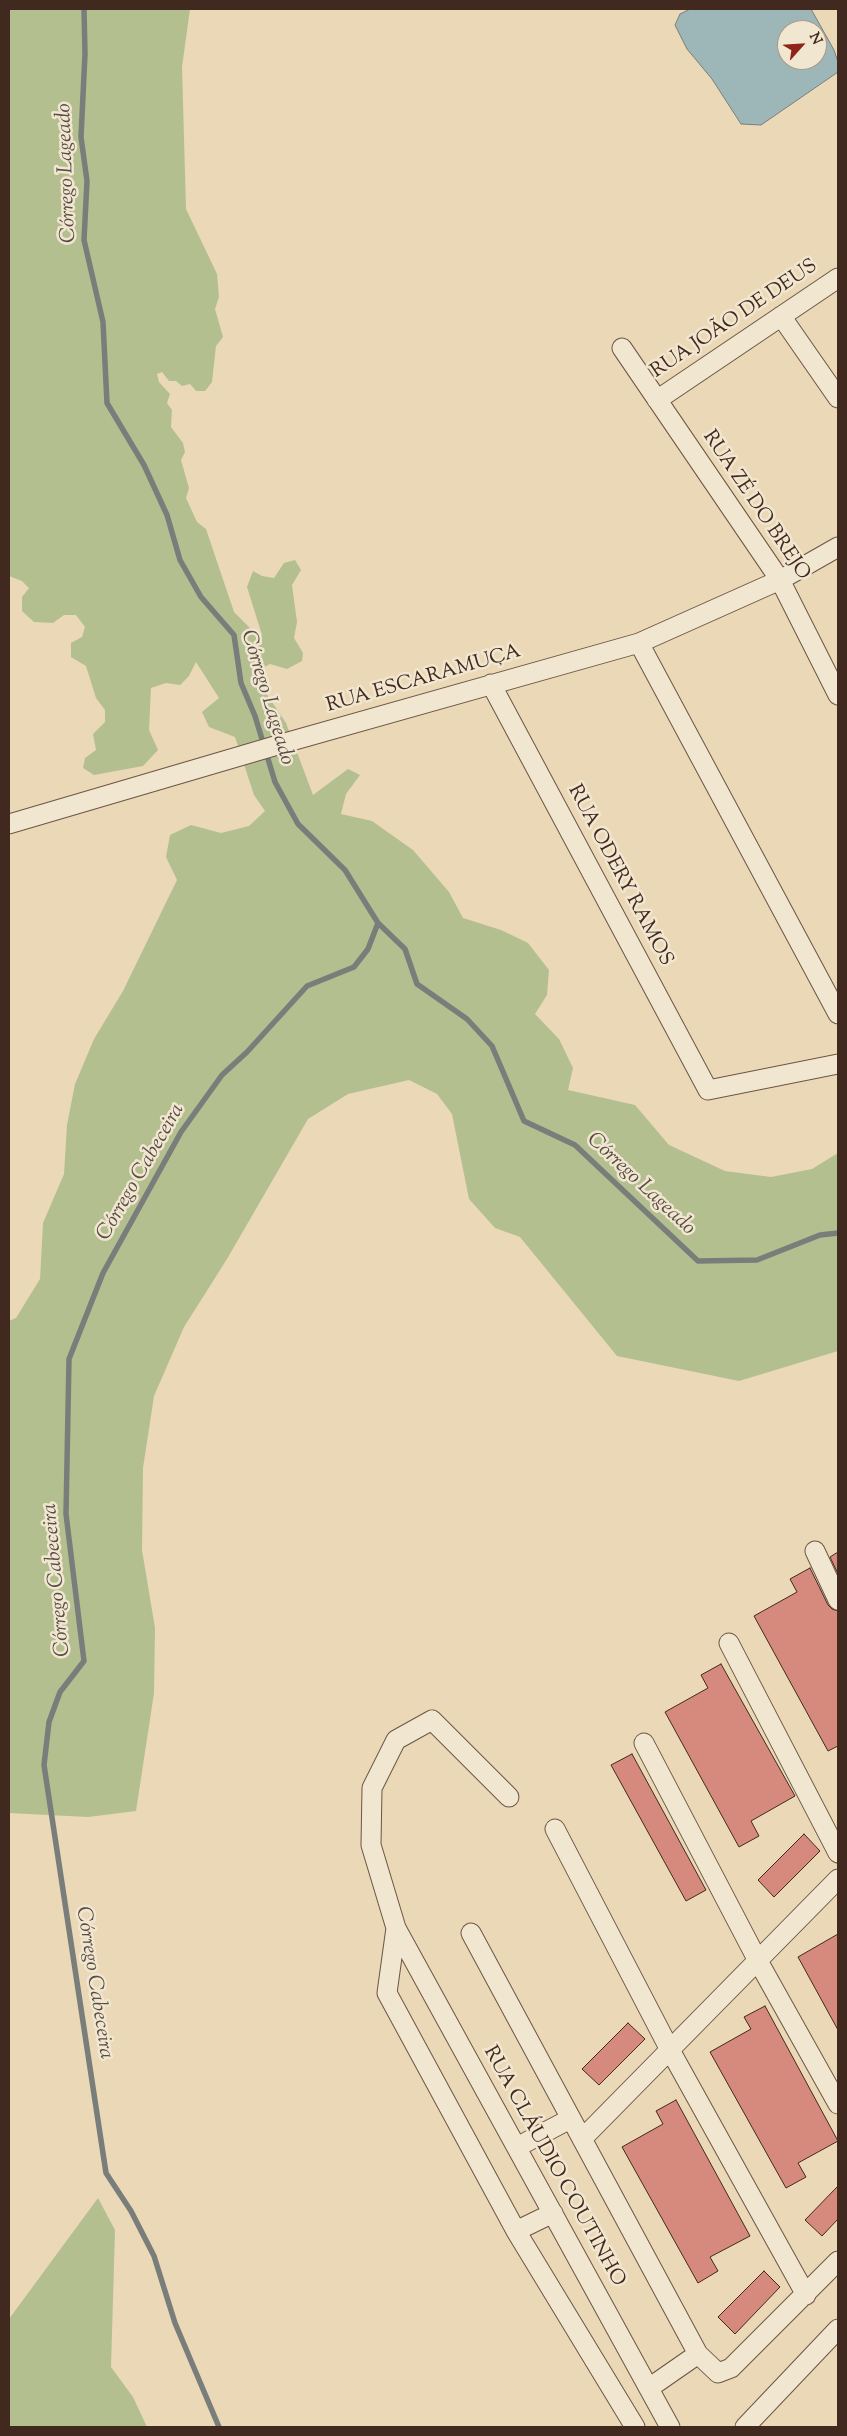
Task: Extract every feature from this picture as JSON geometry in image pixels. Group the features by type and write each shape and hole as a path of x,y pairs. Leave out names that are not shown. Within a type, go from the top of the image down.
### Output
{"street":[{"name":"RUA JOÃO DE DEUS","path":"657,400 838,278"},
{"path":"781,316 838,398"},
{"name":"RUA ZÉ DO BREJO","path":"622,348 780,580 838,695"},
{"name":"RUA ESCARAMUÇA","path":"9,824 288,742 639,643 780,580 838,547"},
{"path":"639,643 838,1014"},
{"name":"RUA ODERY RAMOS","path":"491,684 708,1090 838,1064"},
{"path":"815,1551 838,1600"},
{"path":"729,1643 838,1853"},
{"name":"RUA CLÁUDIO COUTINHO","path":"509,1797 432,1720 396,1740 372,1788 372,1845 396,1928 670,2427"},
{"path":"644,1744 758,1961 838,2104"},
{"path":"555,1829 670,2050 806,2295"},
{"path":"582,2140 838,1879"},
{"name":"RUA CLÁUDIO COUTINHO","path":"396,1928 387,1993 516,2231 635,2427"},
{"path":"471,1933 698,2354 718,2373 731,2368 838,2261"},
{"path":"517,2147 570,2119"},
{"path":"516,2231 553,2213"},
{"path":"745,2427 838,2329"},
{"path":"649,2388 698,2354"}],"green space":[{"path":"9,9 190,9 182,67 186,209 217,274 219,297 215,309 223,337 216,346 212,382 205,391 196,391 190,384 182,386 176,381 169,381 162,372 157,374 159,382 170,394 167,403 172,410 171,427 183,443 185,452 181,460 189,488 186,498 197,522 206,529 234,612 255,633 262,635 247,587 253,571 262,576 274,578 284,563 295,560 301,570 292,585 297,622 294,638 303,653 302,661 287,669 270,664 263,668 260,684 286,723 313,795 348,769 360,775 346,794 341,814 372,821 413,850 449,892 463,918 501,930 528,943 549,970 547,995 535,1014 559,1039 573,1068 568,1090 635,1105 669,1145 725,1171 771,1177 812,1169 838,1153 838,1351 739,1381 617,1356 520,1237 495,1228 469,1199 452,1114 437,1094 409,1080 348,1094 308,1119 227,1259 184,1327 154,1396 143,1468 142,1550 155,1628 154,1693 136,1811 88,1817 9,1813 9,1321 16,1318 40,1279 43,1223 64,1174 67,1125 75,1084 94,1039 123,991 177,880 166,857 170,835 191,825 221,833 249,826 265,811 254,795 235,737 209,727 202,712 219,698 196,662 189,676 180,685 166,683 151,688 149,730 158,750 143,766 94,775 83,768 85,758 96,750 93,734 105,722 105,710 96,698 86,666 71,657 71,643 82,637 85,627 76,615 64,615 53,623 34,622 22,611 22,597 29,588 22,581 9,576"},
{"path":"98,2198 115,2230 111,2367 133,2397 147,2427 9,2427 9,2319"}],"water":[{"path":"690,9 811,9 817,20 777,20 777,70 827,70 827,38 838,62 838,72 761,125 741,124 712,79 687,49 675,25 680,14"}],"building":[{"path":"838,1552 838,1574 830,1557"},
{"path":"810,1568 828,1605 838,1611 838,1746 828,1751 754,1616 797,1592 790,1579"},
{"path":"721,1664 795,1796 751,1821 759,1836 739,1847 665,1712 708,1688 701,1675"},
{"path":"632,1754 706,1890 686,1901 611,1765"},
{"path":"804,1834 820,1851 774,1897 758,1880"},
{"path":"838,1934 838,2030 798,1957"},
{"path":"765,2006 838,2141 798,2163 806,2177 786,2188 710,2052 751,2029 744,2017"},
{"path":"628,2023 645,2039 599,2085 582,2069"},
{"path":"676,2100 750,2236 710,2257 718,2271 698,2283 622,2147 663,2124 656,2111"},
{"path":"838,2186 838,2219 822,2236 805,2220"},
{"path":"764,2271 780,2287 735,2334 718,2317"}],"waterway":[{"name":"Córrego Lageado","path":"84,9 85,54 81,137 87,181 84,240 103,322 107,403 144,465 167,515 180,560 201,597 234,635 241,683 255,716 275,782 298,824 345,870 378,923 405,949 417,984 467,1019 492,1046 524,1121 575,1145 698,1261 757,1260 820,1235 838,1233"},
{"name":"Córrego Cabeceira","path":"219,2427 175,2323 154,2256 131,2211 106,2173 44,1765 49,1722 60,1692 84,1661 66,1514 69,1359 103,1273 181,1132 222,1075 247,1052 307,986 354,967 368,949 378,923"}]}
